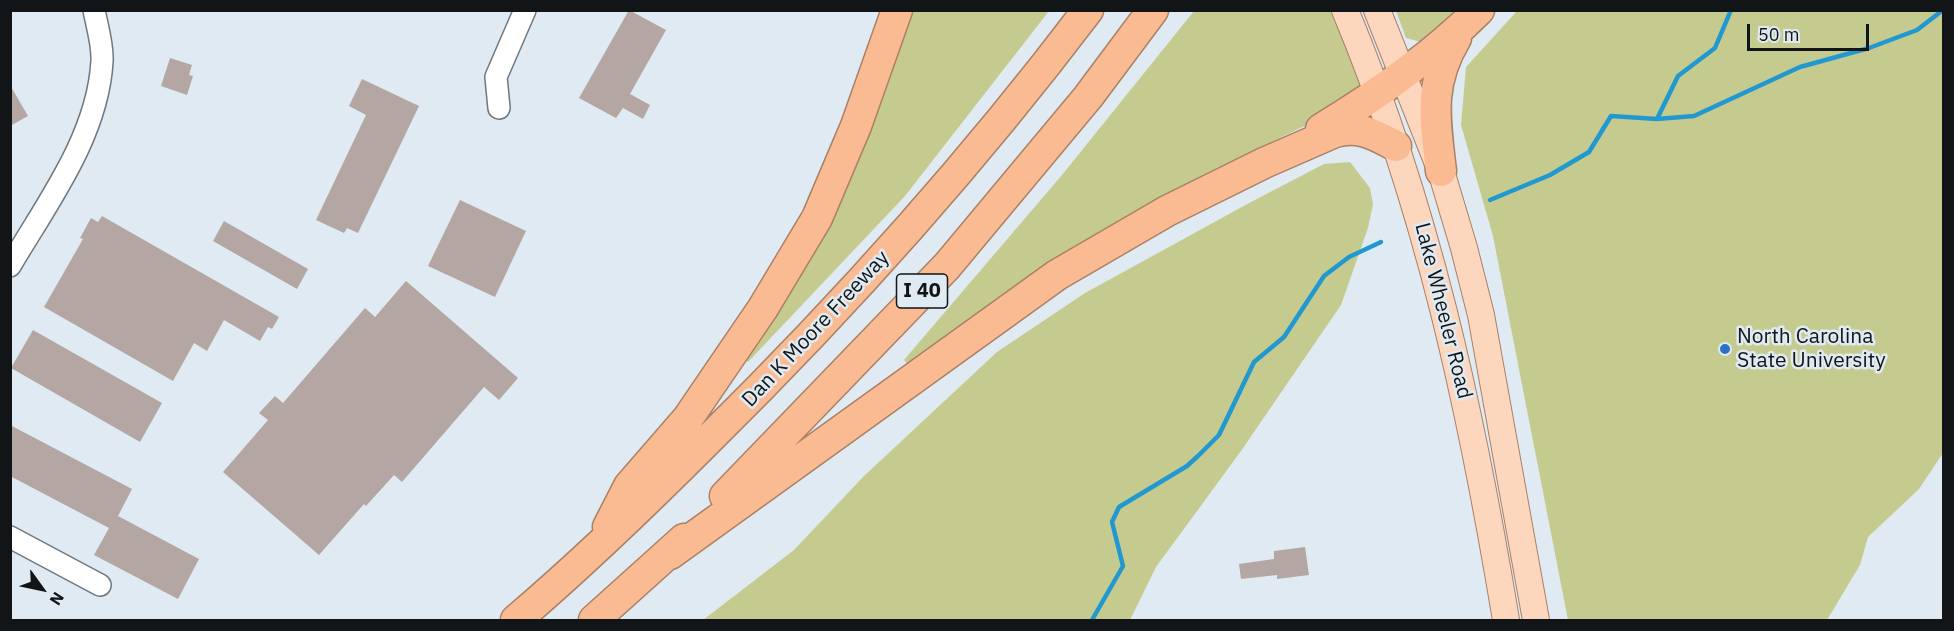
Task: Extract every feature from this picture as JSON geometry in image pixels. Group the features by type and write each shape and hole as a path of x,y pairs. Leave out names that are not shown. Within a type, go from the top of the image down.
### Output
{"highway":[{"path":"598,546 629,486 688,418 763,308 817,218 856,126 897,10"},
{"name":"Dan K Moore Freeway","path":"516,621 598,546 758,392 855,289 974,152 1088,10"},
{"name":"I 40","path":"594,621 670,554 947,266 1088,97 1153,10"},
{"path":"1264,163 1378,92 1470,19"},
{"path":"1441,171 1434,95 1441,66 1470,19"},
{"path":"670,554 1057,274 1167,211 1264,163 1347,129 1369,132 1396,146"}],"main road":[{"name":"Lake Wheeler Road","path":"1345,10 1378,92 1425,234 1475,442 1506,621"},
{"name":"Lake Wheeler Road","path":"1377,10 1441,171 1481,315 1536,621"}],"street":[{"path":"10,266 85,136 99,92 102,58 94,10"},
{"path":"499,108 496,77 525,10"},
{"path":"10,537 100,585"}],"green space":[{"path":"910,11 1049,11 905,196 748,362 743,357 825,218 889,78"},
{"path":"1194,11 1331,11 1360,83 1360,92 1323,117 1197,178 1095,235 999,298 908,364 904,360 1062,175"},
{"path":"1396,11 1466,11 1428,44 1406,38"},
{"name":"North Carolina State University","path":"1517,11 1943,11 1943,453 1919,489 1868,537 1860,565 1827,620 1568,620 1493,236 1461,125 1466,67"},
{"path":"1350,162 1370,188 1373,204 1368,228 1341,305 1241,451 1156,567 1130,620 703,620 794,550 864,476 997,352 1085,293 1251,202 1324,164"}],"building":[{"path":"629,10 666,30 630,94 650,105 643,119 623,108 616,118 579,98"},
{"path":"170,58 192,65 189,75 193,76 187,95 161,86"},
{"path":"362,79 419,106 358,233 347,228 344,233 316,220 366,115 349,106"},
{"path":"10,85 28,116 10,126"},
{"path":"460,200 526,231 495,297 428,266"},
{"path":"102,216 279,317 272,329 268,327 260,341 224,320 207,351 194,343 173,381 44,307 83,239 80,238 91,218 98,222"},
{"path":"224,221 308,269 297,289 213,241"},
{"path":"406,281 518,378 499,400 484,387 402,482 394,475 366,506 364,504 319,555 223,472 268,420 259,413 275,396 283,403 365,308 375,317"},
{"path":"33,330 162,403 140,442 11,368"},
{"path":"10,425 132,489 118,516 199,559 178,599 94,555 109,528 10,476"},
{"path":"1305,547 1309,575 1277,579 1277,575 1241,579 1239,564 1274,559 1274,551"}],"waterway":[{"path":"1657,119 1678,76 1715,48 1731,10"},
{"path":"1490,200 1550,175 1589,152 1611,116 1657,119 1694,116 1800,67 1869,48 1917,30 1943,10"},
{"path":"1092,620 1123,566 1112,522 1119,507 1187,466 1219,435 1254,362 1284,337 1324,276 1349,257 1381,242"}],"place":[{"name":"North Carolina State University","path":"1725,349"}]}
